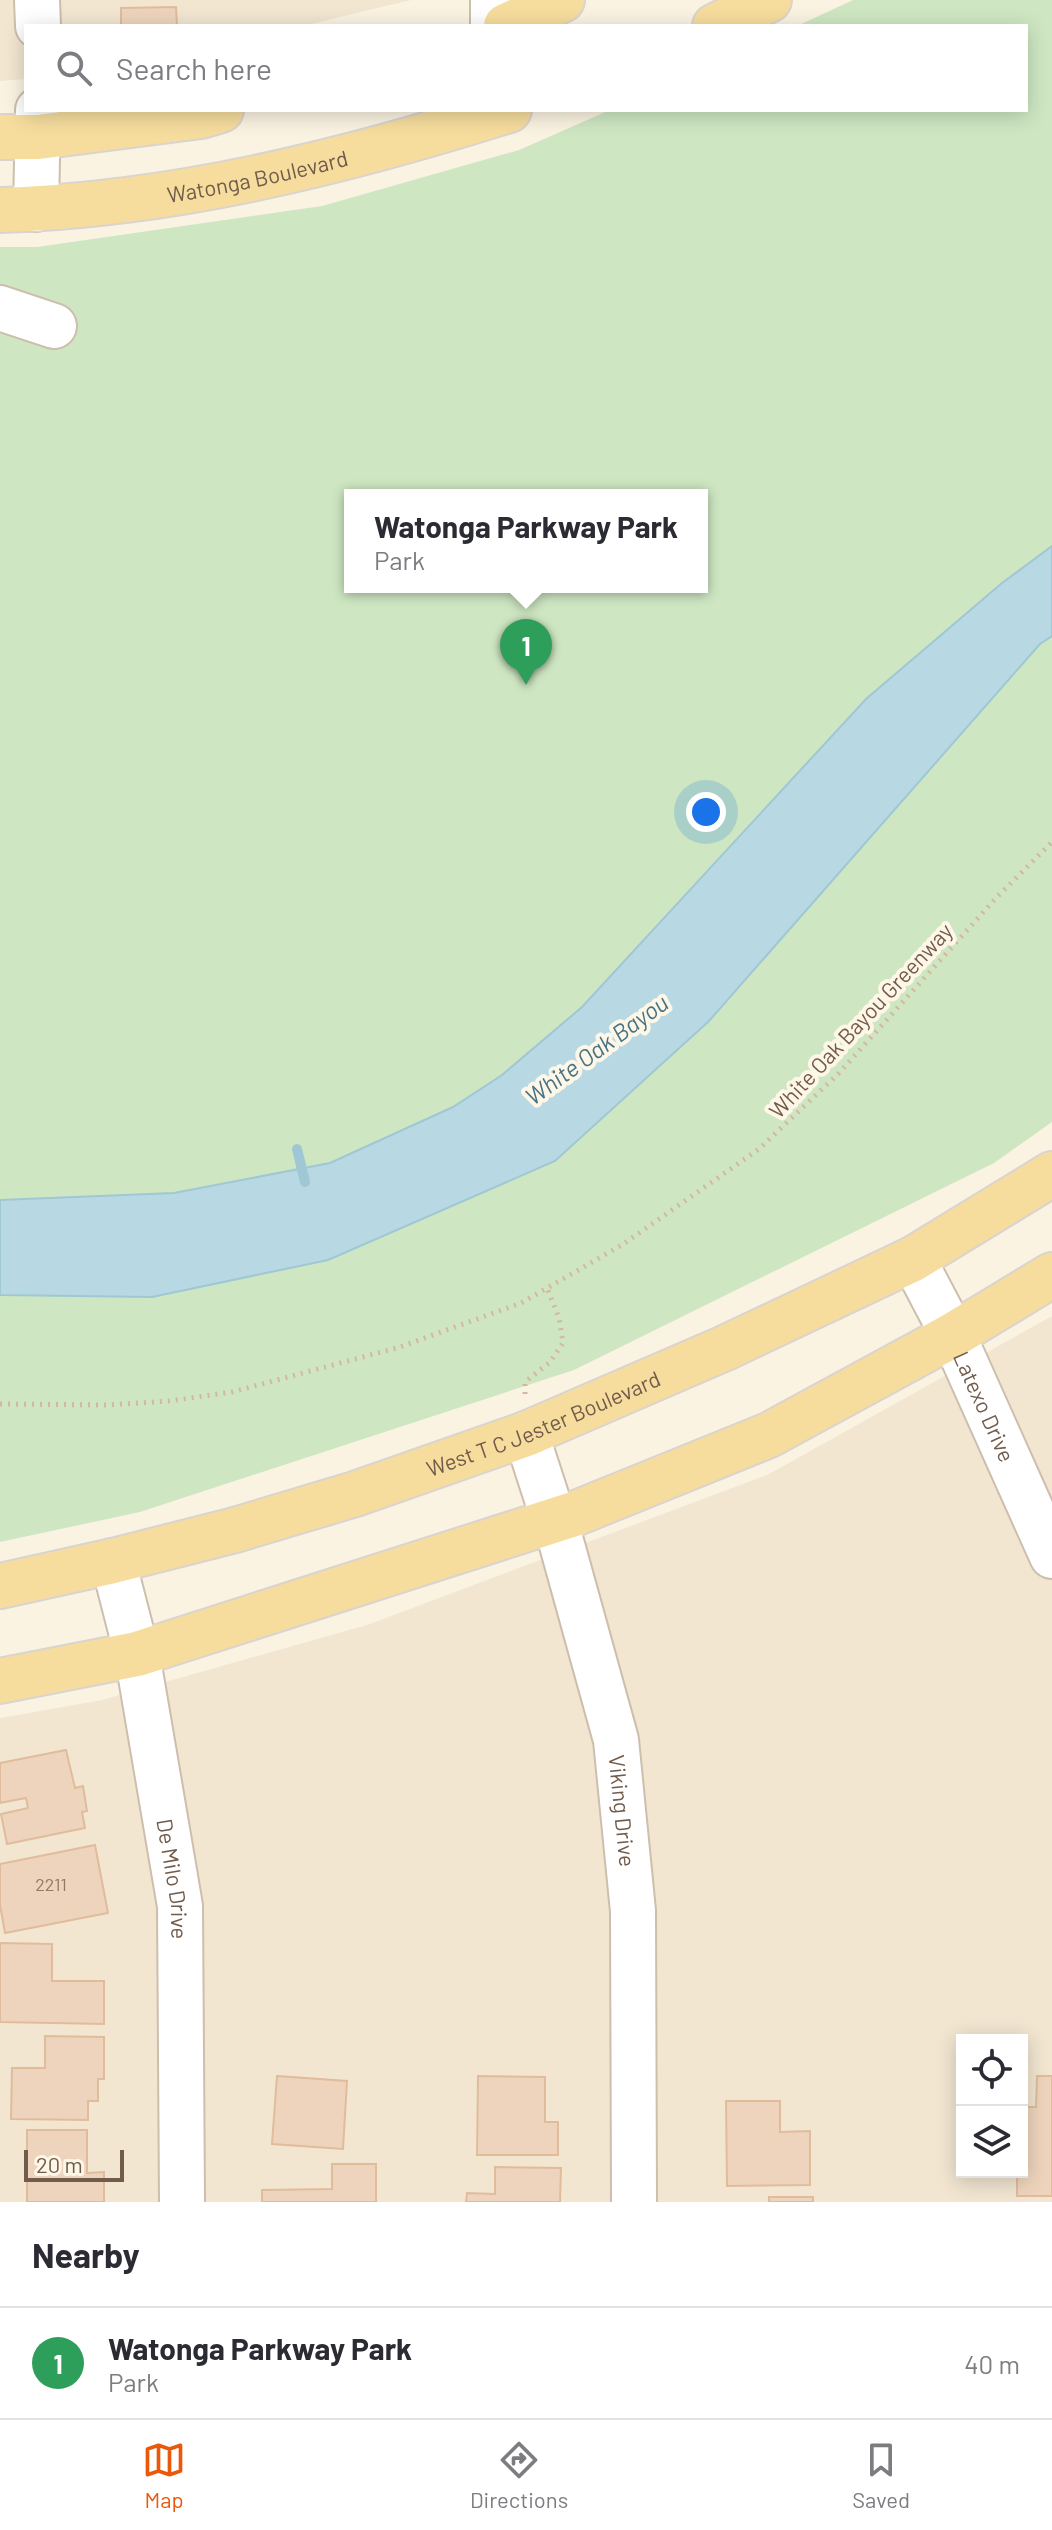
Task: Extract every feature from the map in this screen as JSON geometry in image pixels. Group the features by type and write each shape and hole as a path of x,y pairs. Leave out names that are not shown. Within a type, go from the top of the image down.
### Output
{"main road":[{"path":"510,24 562,0"},
{"path":"719,24 769,0"},
{"path":"25,128 201,116 214,112"},
{"name":"Watonga Boulevard","path":"18,210 184,192 354,157 501,112"},
{"name":"West T C Jester Boulevard","path":"0,1586 235,1530 355,1494 529,1420 725,1348 913,1259 1052,1174"},
{"path":"0,1681 137,1654 555,1522 769,1435 953,1335 1052,1275"}],"street":[{"path":"37,0 38,24"},
{"path":"493,0 493,24"},
{"path":"18,210 25,128"},
{"path":"0,308 54,326"},
{"name":"Latexo Drive","path":"913,1259 953,1335 1052,1556"},
{"name":"Viking Drive","path":"529,1420 616,1740 633,1911 634,2202"},
{"name":"De Milo Drive","path":"113,1561 137,1654 180,1906 182,2202"}],"path":[{"name":"White Oak Bayou Greenway","path":"0,1404 108,1405 232,1392 400,1347 521,1303 622,1245 759,1149 839,1073 996,898 1052,842"},
{"path":"529,1420 525,1382 550,1362 563,1343 559,1318 547,1288"}],"shaded area":[{"path":"0,0 411,0 311,24 24,24 24,79 0,81"},
{"path":"1052,1316 1052,2202 0,2202 0,1718 102,1700 370,1624 769,1474"}],"green space":[{"path":"853,0 1052,0 1052,1122 994,1163 574,1370 140,1512 0,1542 0,247 37,247 322,206 519,150 605,112 1028,112 1028,24 801,24"}],"water":[{"name":"White Oak Bayou","path":"1052,546 1052,636 1040,644 709,1021 555,1161 328,1260 152,1297 0,1295 0,1200 174,1193 330,1163 453,1107 502,1075 582,1007 866,699 1002,583"}],"building":[{"path":"176,7 177,24 121,24 121,8"},
{"path":"66,1750 75,1788 83,1786 87,1811 82,1812 85,1828 7,1844 1,1814 28,1808 26,1798 0,1803 0,1763"},
{"path":"95,1845 108,1913 5,1933 0,1905 0,1864"},
{"path":"0,1943 52,1944 52,1981 104,1981 104,2024 0,2022"},
{"path":"45,2036 104,2037 104,2079 98,2079 98,2101 88,2101 88,2120 11,2119 12,2068 45,2068"},
{"path":"277,2076 347,2081 343,2149 272,2144"},
{"path":"478,2076 545,2077 545,2122 558,2122 558,2155 477,2155"},
{"path":"1037,2076 1052,2076 1052,2196 1017,2196 1017,2178 1028,2178 1028,2107 1036,2107"},
{"path":"726,2101 780,2101 780,2132 810,2131 810,2185 727,2186"},
{"path":"27,2130 87,2130 87,2173 104,2172 104,2202 27,2202"},
{"path":"332,2164 376,2164 376,2202 262,2202 262,2190 332,2189"},
{"path":"495,2167 561,2168 560,2202 466,2202 467,2193 495,2194"},
{"path":"769,2197 813,2197 813,2202 769,2202"}],"waterway":[{"path":"297,1149 305,1182"}],"place":[{"name":"Watonga Parkway Park","path":"526,685"}]}
